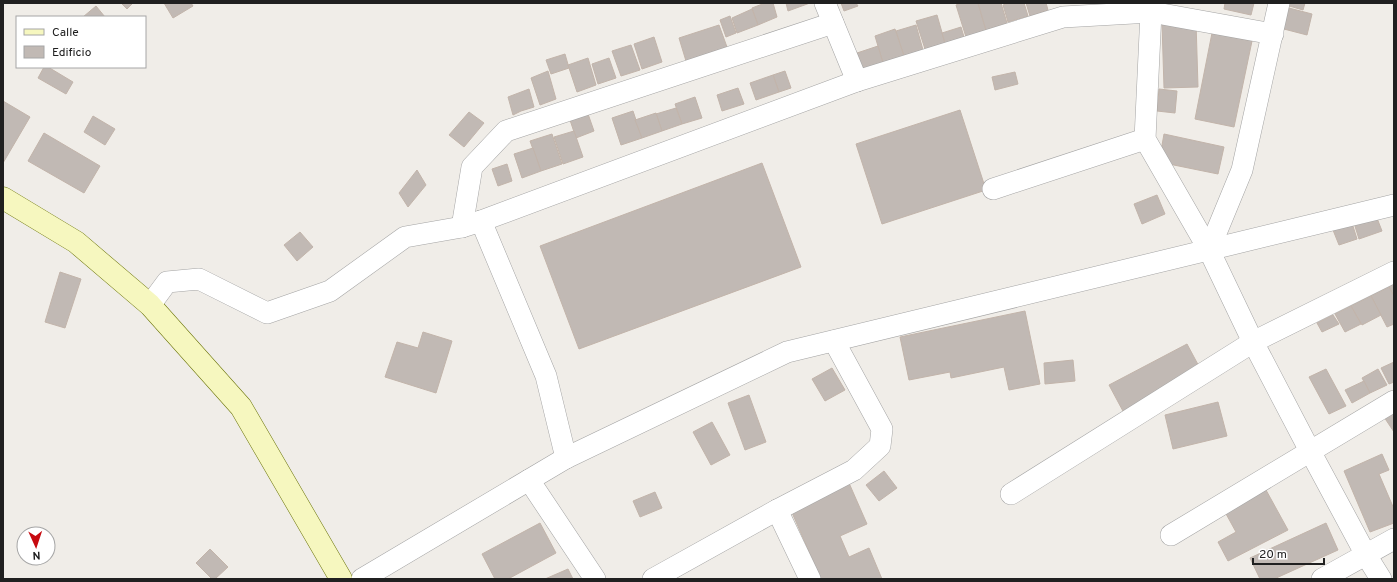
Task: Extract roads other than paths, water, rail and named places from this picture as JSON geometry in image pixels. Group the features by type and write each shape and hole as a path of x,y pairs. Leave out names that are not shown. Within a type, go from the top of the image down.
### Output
{"main road":[{"path":"3,198 76,242 150,305 241,407 341,579"}],"street":[{"path":"825,3 857,81"},
{"path":"1209,250 1242,170 1280,3"},
{"path":"150,305 166,282 199,279 267,313 330,291 405,238 471,224 857,81 1063,10 1152,7 1273,34"},
{"path":"1152,7 1145,139 1209,250 1253,342 1366,555 1381,579"},
{"path":"566,458 546,376 471,224 472,167 506,131 833,23"},
{"path":"993,189 1145,139"},
{"path":"362,579 566,458 787,352 1394,205"},
{"path":"1011,494 1253,342 1394,272"},
{"path":"653,579 777,510 854,470 880,446 882,429 834,341"},
{"path":"1171,535 1394,401"},
{"path":"529,480 595,579"},
{"path":"777,510 810,579"},
{"path":"1322,579 1394,539"}]}
